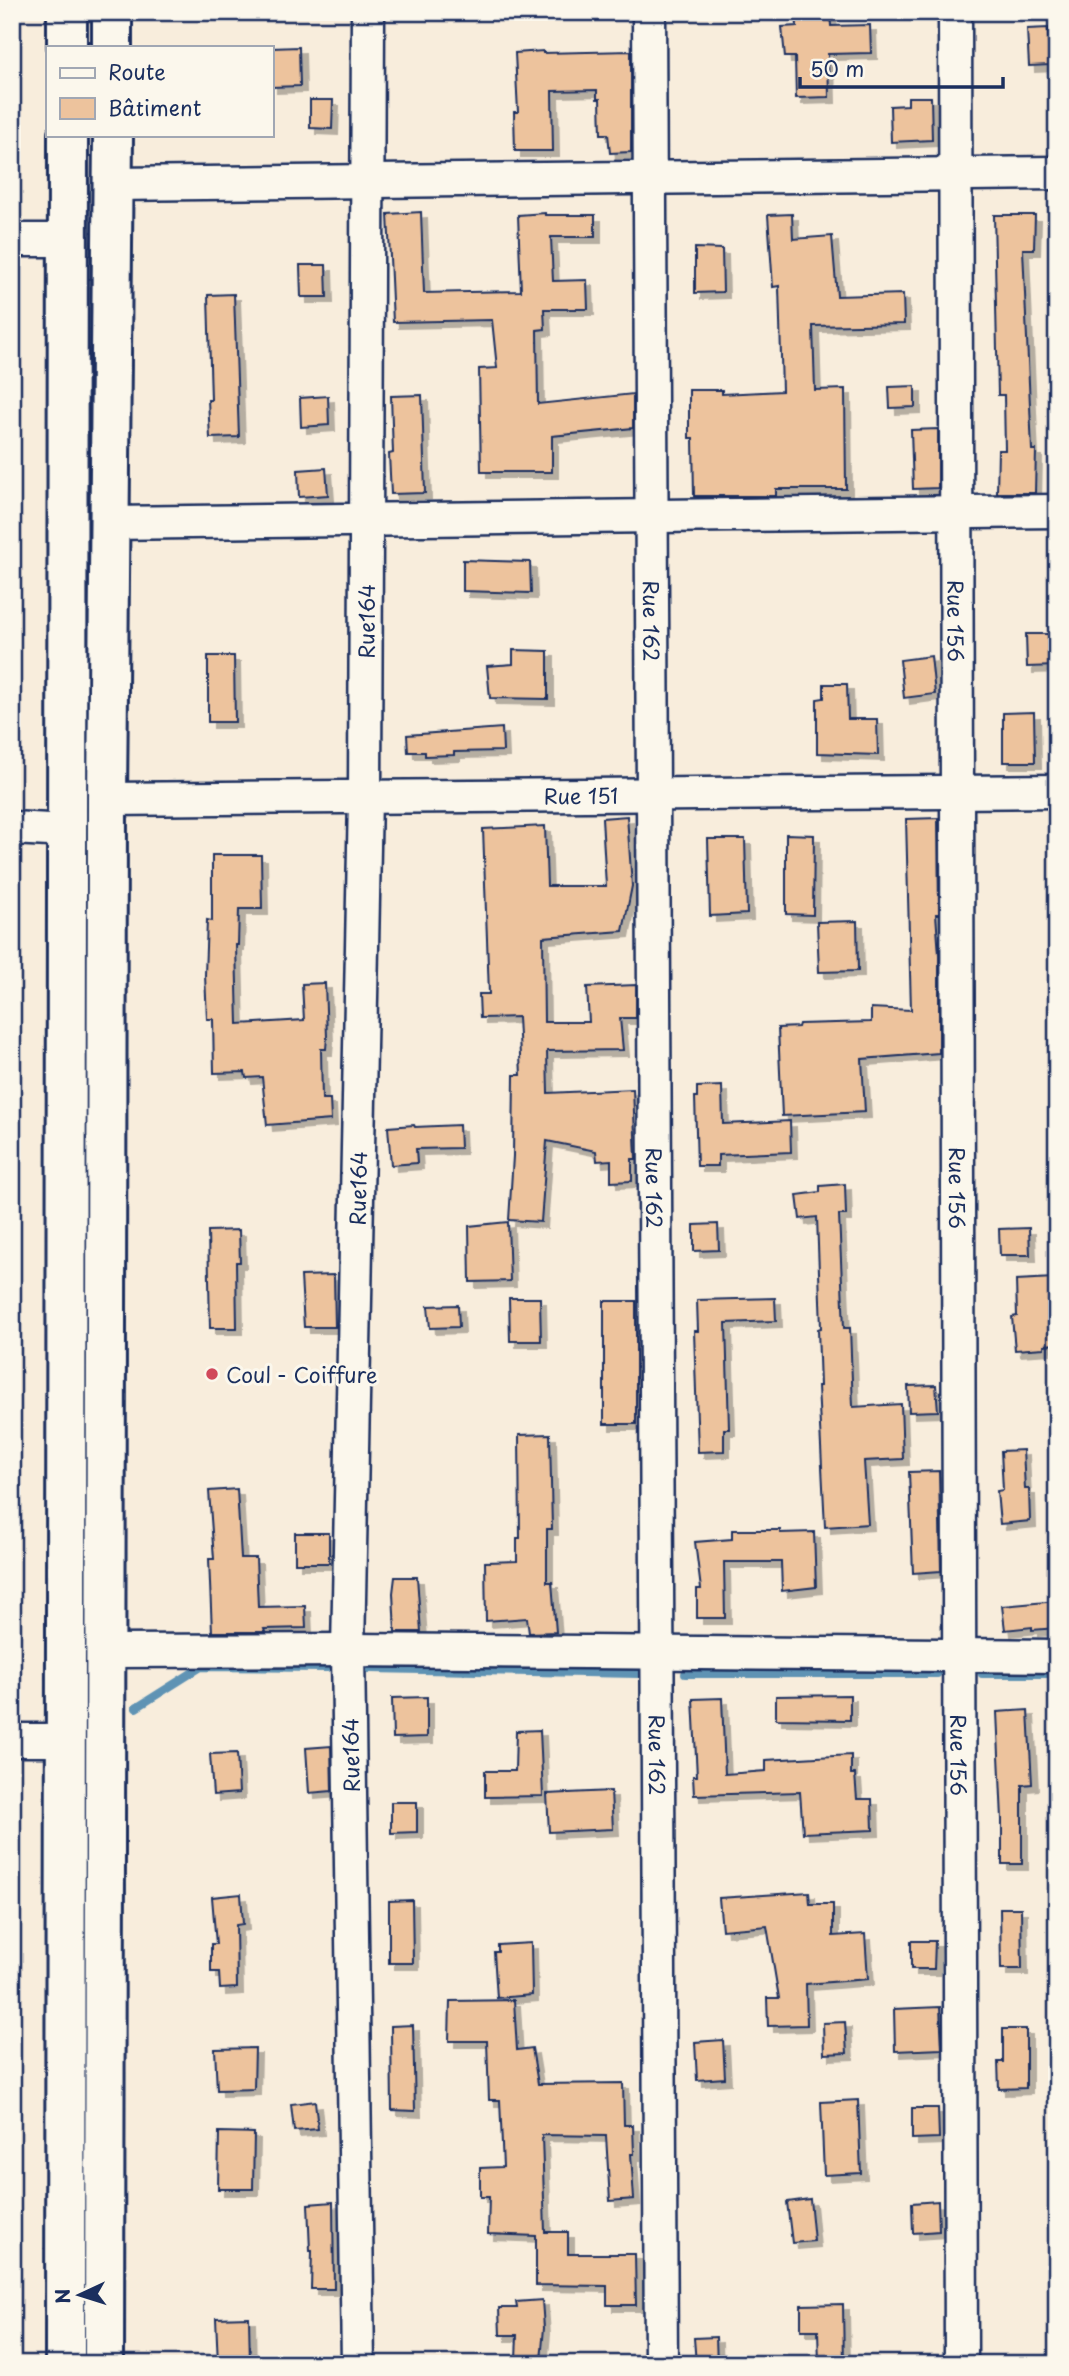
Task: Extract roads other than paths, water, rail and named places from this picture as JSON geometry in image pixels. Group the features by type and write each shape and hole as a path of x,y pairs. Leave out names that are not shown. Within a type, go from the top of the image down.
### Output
{"main road":[{"path":"67,12 67,46"},
{"path":"112,12 112,46"},
{"path":"65,2364 68,136"},
{"path":"104,2364 107,799 113,136"}],"street":[{"name":"Rue164","path":"358,2364 348,1650 365,797 368,12"},
{"name":"Rue 162","path":"649,12 661,2364"},
{"name":"Rue 156","path":"955,12 961,2364"},
{"path":"113,184 1057,173"},
{"path":"12,240 68,240"},
{"path":"110,523 1057,511"},
{"name":"Rue 151","path":"107,799 1057,791"},
{"path":"12,828 68,831"},
{"path":"105,1651 348,1650 1057,1656"},
{"path":"12,1740 66,1740"}],"waterway":[{"path":"136,1708 201,1667 327,1668"},
{"path":"369,1669 639,1674"},
{"path":"685,1674 937,1674"},
{"path":"982,1674 1057,1674"}],"place":[{"name":"Coul - Coiffure","path":"212,1374"}]}
